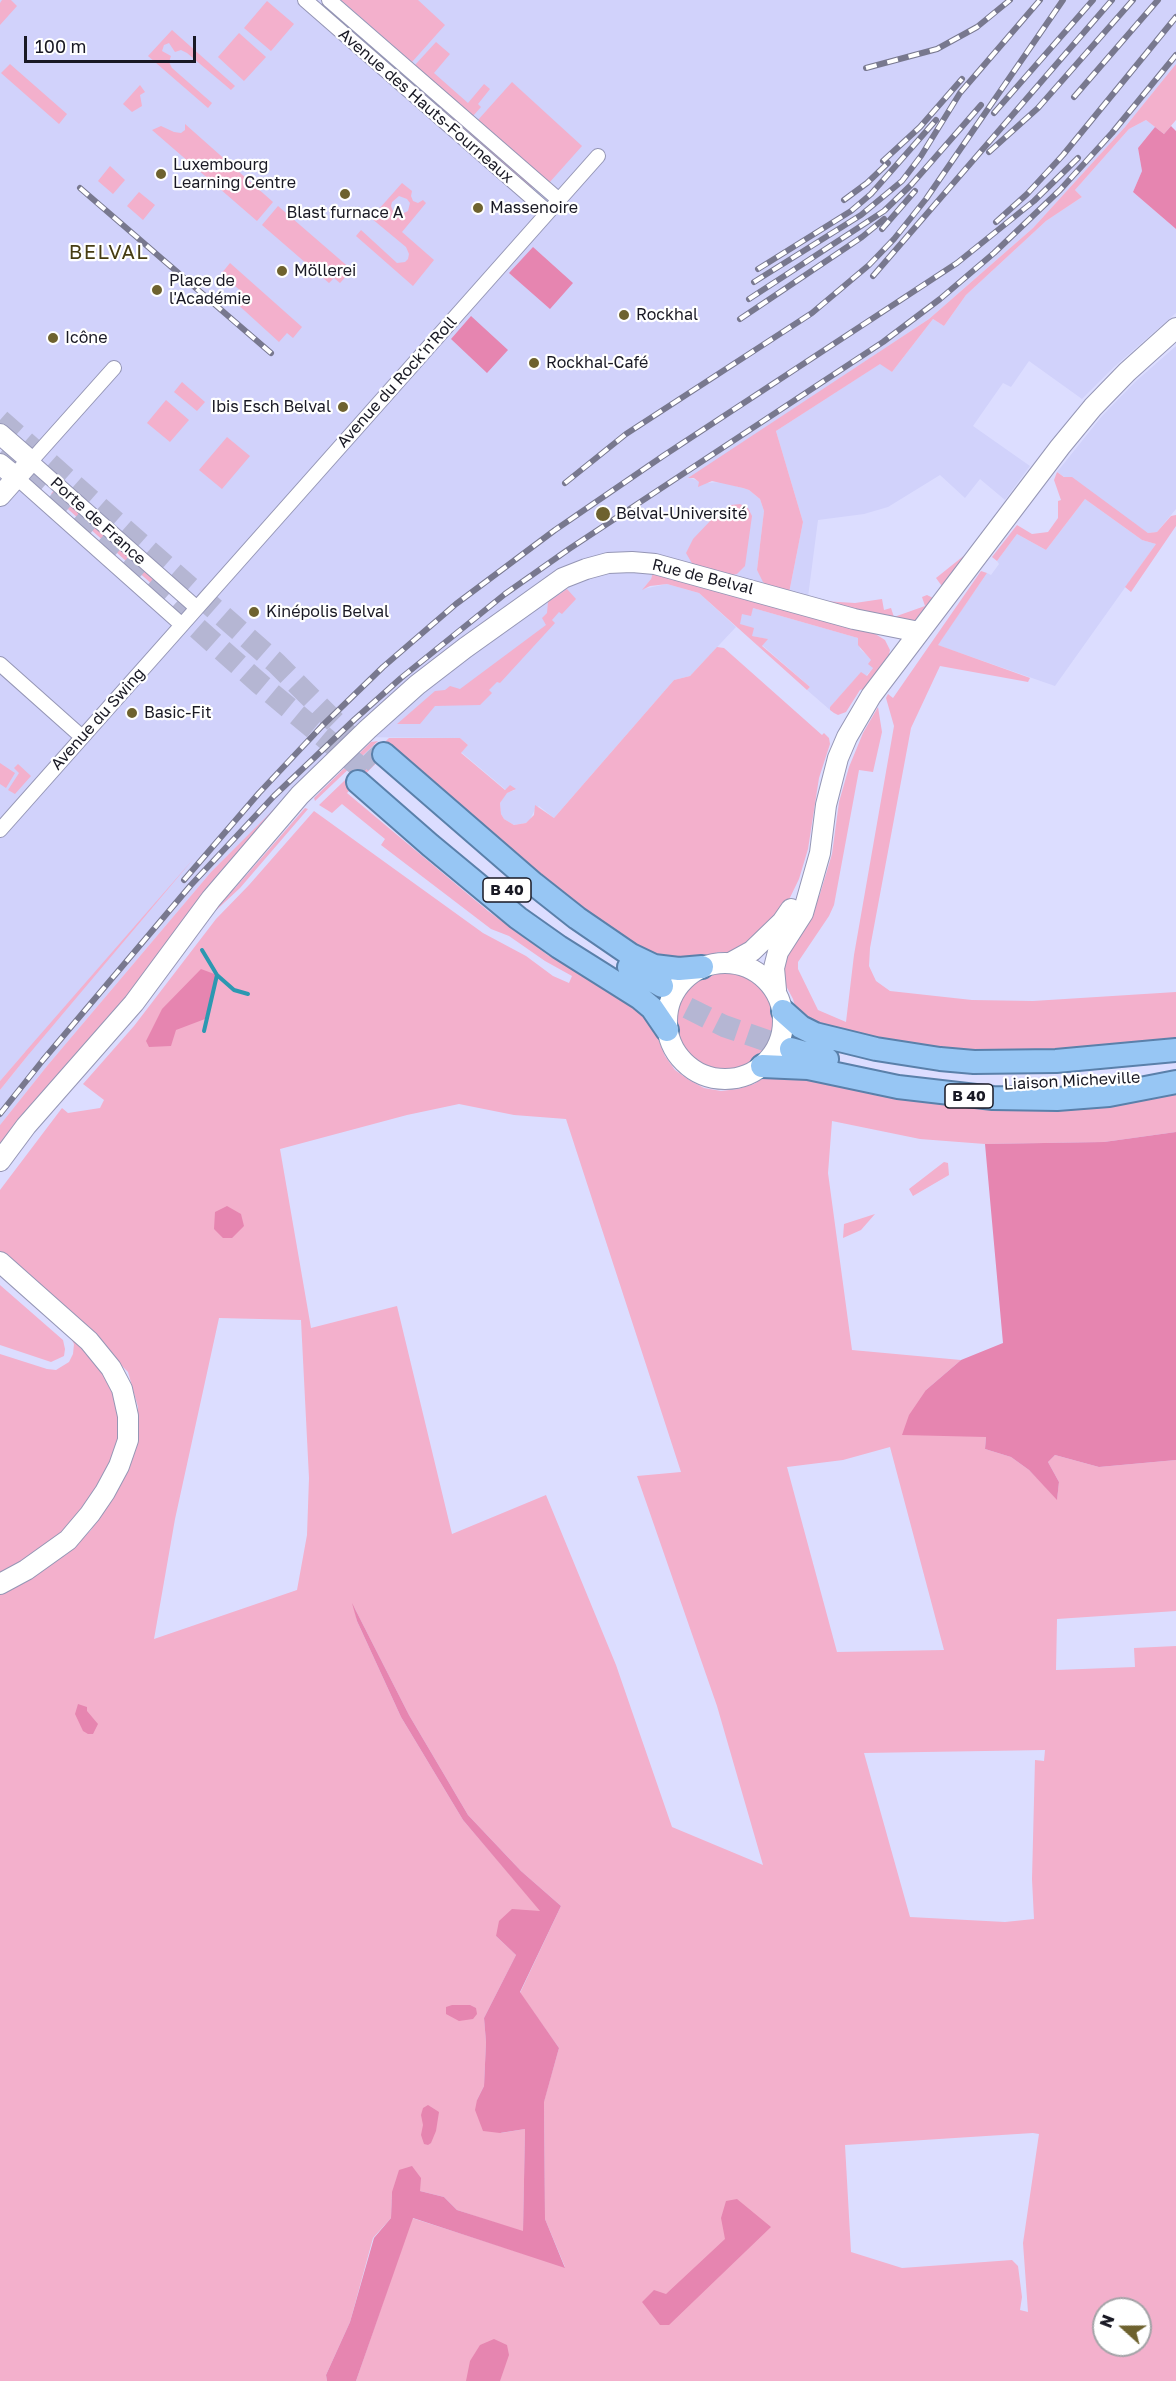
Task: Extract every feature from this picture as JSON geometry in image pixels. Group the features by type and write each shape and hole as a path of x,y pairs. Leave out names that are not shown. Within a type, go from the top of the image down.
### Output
{"highway":[{"name":"B 40","path":"371,768 631,955 654,966 679,969 702,967"},
{"name":"B 40","path":"371,768 524,904 614,967 660,989"},
{"name":"B 40","path":"371,768 430,846 518,918 646,1003 667,1030"},
{"name":"B 40","path":"783,1011 801,1028 814,1034 876,1049 940,1059 974,1062 1056,1061 1176,1050"},
{"name":"Liaison Micheville","path":"1176,1060 1134,1068 1067,1075 973,1074 893,1065 793,1045 838,1062 901,1075 996,1085 1030,1086 1113,1082 1176,1072"},
{"name":"B 40","path":"762,1066 808,1068 869,1082 958,1095 1028,1099 1109,1095 1176,1082"}],"main road":[{"path":"776,990 757,971 732,962 702,967 688,975 678,986 671,1000 667,1014 667,1030 672,1045 680,1058 691,1068 704,1076 719,1079 735,1079 749,1074 773,1055 784,1027 774,968 778,952 803,913 820,853 826,805 838,758 847,736 872,696 907,648 1080,423 1127,372 1176,328"},
{"name":"Porte de France","path":"0,434 32,461"},
{"path":"0,496 32,461"},
{"name":"Porte de France","path":"0,464 17,478"},
{"name":"Rue de Belval","path":"0,1161 33,1118 134,1003 211,899 295,801 395,704 465,648 563,578 608,563 656,564 854,619 919,632"},
{"name":"Rue de Belval","path":"854,619 907,648"},
{"path":"887,636 894,653 890,672"},
{"path":"732,962 752,951 782,922 813,878"},
{"path":"0,1262 89,1341 111,1368 122,1389 128,1416 128,1440 119,1466 90,1514 68,1540 27,1570 0,1584"}],"street":[{"name":"Avenue des Hauts-Fourneaux","path":"305,0 548,212"},
{"name":"Avenue des Hauts-Fourneaux","path":"329,0 559,200"},
{"name":"Avenue du Rock'n'Roll","path":"196,608 598,156"},
{"path":"32,461 114,368"},
{"name":"Porte de France","path":"32,461 196,608"},
{"name":"Porte de France","path":"17,478 182,625"},
{"name":"Avenue du Swing","path":"0,830 196,608"},
{"path":"2,669 82,737"}],"shaded area":[{"path":"0,0 1176,0 1176,64 1125,127 1033,228 929,319 690,478 704,483 721,482 743,488 760,499 764,511 757,570 768,587 654,569 651,579 643,589 667,584 699,593 736,627 690,676 674,680 554,818 539,806 526,823 514,825 504,819 500,803 506,793 515,790 506,790 461,752 468,745 460,738 347,737 211,872 0,1125 0,1090 29,1054 25,1052 0,1081 0,496 17,478 181,625 196,608 0,434"},
{"path":"2,0 11,0 17,6 0,25 0,3"},
{"path":"341,0 418,0 445,25 412,62"},
{"path":"267,1 294,24 271,51 244,28"},
{"path":"172,30 235,86 231,90 187,53 181,50 175,52 169,43 164,45 162,51 171,56 169,62 172,68 212,103 208,108 148,56"},
{"path":"239,33 266,57 244,81 218,57"},
{"path":"436,42 450,54 434,73 468,103 484,84 490,89 478,104 481,107 473,116 415,65"},
{"path":"10,64 67,114 59,124 1,73"},
{"path":"1176,64 1176,120 1164,134 1146,120 1129,129 1075,190 1082,197 1046,221 966,295 944,326 933,319 892,372 880,364 776,431 803,522 789,593 768,587 757,570 764,511 760,499 749,490 712,481 698,487 699,482 694,478 688,478 929,319 1033,228 1125,127"},
{"path":"404,69 535,184 529,191 397,77"},
{"path":"512,82 582,146 549,183 478,120"},
{"path":"140,85 145,92 140,95 142,106 132,112 123,104"},
{"path":"1146,120 1155,127 1138,148 1142,171 1133,192 1176,229 1176,313 1114,367 1082,399 1029,361 1011,387 1003,383 973,426 1030,466 1005,500 980,479 965,498 940,475 888,507 864,514 818,520 808,597 789,593 803,522 776,431 881,363 892,372 933,319 944,326 966,295 1046,221 1082,197 1075,190 1129,129"},
{"path":"185,124 273,202 257,221 152,130 161,126 181,133 185,130"},
{"path":"1171,126 1176,131 1176,229 1133,192 1142,171 1138,148 1155,127 1164,134"},
{"path":"110,166 125,180 113,194 98,181"},
{"path":"402,183 412,191 413,201 418,203 423,200 426,203 402,232 434,260 413,286 356,236 361,230 397,263 408,259 409,254 406,247 371,218","holes":["399,196 410,203 408,211 400,215 393,211 392,202"]},
{"path":"139,192 155,205 143,220 127,206"},
{"path":"278,206 352,270 340,283 334,278 329,283 262,225"},
{"path":"533,247 573,283 550,309 509,273"},
{"path":"230,263 302,327 293,338 287,333 279,342 234,301 242,292 221,274"},
{"path":"471,316 508,350 487,373 451,339"},
{"path":"1176,346 1176,509 1157,532 1148,533 1057,472 1102,416 1135,382"},
{"path":"182,382 205,402 197,411 174,392"},
{"path":"166,400 189,420 170,442 147,423"},
{"path":"227,437 250,456 222,489 199,470"},
{"path":"1057,472 1064,477 1072,477 1148,533 1157,532 1171,516 1176,515 1176,526 1131,592 1125,587 1156,544 1142,540 1085,499 1046,550 1017,534 997,561 992,557 1017,525 1032,534 1048,532 1058,518 1058,501 1061,500 1054,480"},
{"path":"54,490 167,590 163,594 51,494"},
{"path":"1085,499 1142,540 1156,544 1055,686 937,645 987,573 991,575 999,564 997,561 1017,534 1046,550"},
{"path":"740,504 748,508 752,516 745,566 737,574 728,576 693,565 686,553 693,539 712,519 731,505"},
{"path":"966,554 969,557 944,589 936,578"},
{"path":"654,569 872,632 885,640 890,650 888,659 870,687 860,690 846,712 838,715 830,710 830,707 861,672 867,676 873,668 868,664 871,660 858,645 858,638 753,608 751,616 742,614 740,624 754,628 752,636 768,639 762,646 810,687 807,690 699,593 667,584 650,586 642,590 651,579"},
{"path":"981,571 987,573 938,645 1030,678 1028,682 940,666 911,728 870,948 869,966 876,981 890,991 972,1000 1033,1001 1176,992 1176,1045 1110,1053 906,1051 798,1017 793,999 784,982 781,959 820,894 832,854 839,802 849,767 863,733 878,707 882,732 873,772 859,770 834,905 798,962 798,969 818,1010 846,1022 854,955 894,726 886,698 888,694 893,698"},
{"path":"567,589 576,599 562,614 559,612 552,620 555,623 500,683 497,682 489,690 492,693 480,705 435,706 420,724 397,724 435,691 445,690 450,686 460,689 546,625 542,618 547,613 548,602"},
{"path":"927,595 933,598 933,603 923,616 914,621 899,622 823,601 855,603 882,599 884,610 891,608 894,617 925,606 922,597"},
{"path":"753,608 858,638 860,649 872,660 873,668 866,676 861,673 830,707 830,710 807,690 810,687 762,645 767,639 751,636 739,624 742,614"},
{"path":"717,647 724,648 822,735 824,733 829,738 830,744 819,778 808,849 799,879 785,908 773,923 736,952 719,952 675,964 599,928 390,749 347,793 488,911 549,956 553,954 568,958 656,1024 665,1056 675,1070 704,1088 721,1091 738,1089 754,1084 768,1075 787,1071 923,1094 1176,1086 1176,1132 1104,1142 985,1144 920,1139 832,1121 828,1173 852,1350 961,1360 926,1390 986,1437 985,1449 1011,1457 1029,1470 1057,1499 1059,1482 1048,1462 1055,1455 1099,1467 1176,1460 1176,1611 1057,1619 1056,1670 1135,1667 1134,1648 1176,1646 1176,2381 356,2381 412,2218 565,2267 545,2219 544,2101 559,2048 520,1993 561,1906 521,1871 468,1815 409,1715 354,1607 357,1621 401,1717 463,1820 541,1911 496,1936 516,1955 484,2018 486,2042 484,2086 477,2100 501,2133 525,2129 523,2232 457,2210 444,2197 420,2191 392,2192 391,2218 373,2238 350,2322 326,2375 327,2381 0,2381 0,1592 67,1554 91,1530 124,1478 136,1443 138,1407 128,1372 81,1325 0,1254 0,1190 62,1108 68,1113 100,1108 104,1100 83,1084 134,1026 216,919 314,811 483,933 526,956 553,976 569,983 572,976 545,961 509,936 491,929 381,845 385,839 342,804 332,813 319,805 389,738 460,738 468,745 461,753 505,790 510,785 516,789 507,793 500,803 504,819 514,825 526,823 534,815 535,805 554,818 674,680 690,676","holes":["459,1104 514,1115 566,1119 681,1472 637,1476 717,1706 763,1865 672,1827 616,1665 546,1495 452,1534 397,1306 311,1328 280,1149 407,1115","219,1318 301,1320 309,1478 307,1535 297,1590 154,1639 175,1519","890,1447 944,1650 837,1652 787,1467 843,1460","1045,1750 1044,1761 1035,1760 1032,1879 1034,1919 1005,1922 910,1917 864,1753","1039,2134 1023,2243 1028,2312 1020,2310 1022,2297 1018,2266 1012,2260 902,2268 851,2252 845,2145"]},
{"path":"378,741 315,801 314,798 371,742"},
{"path":"0,763 15,773 6,788 0,784"},
{"path":"18,764 31,776 15,794 8,790 19,773 14,768"},
{"path":"297,786 133,992 0,1149 0,1125 47,1066 211,872"},
{"path":"305,808 308,809 240,888 211,915 126,1027 78,1079 203,918 236,887"},
{"path":"195,857 29,1054 0,1090 0,1081"},
{"path":"201,969 217,975 205,1019 176,1030 171,1046 149,1047 146,1041 162,1009"},
{"path":"725,973 743,977 759,987 769,1003 773,1021 769,1039 759,1055 743,1065 725,1069 707,1065 691,1055 681,1039 677,1021 681,1003 691,987 707,977"},
{"path":"1176,1132 1176,1460 1099,1467 1055,1455 1048,1462 1059,1482 1057,1500 1029,1470 1011,1457 985,1449 986,1437 902,1435 909,1415 926,1390 961,1360 1003,1343 985,1144 1104,1142"},
{"path":"944,1162 948,1163 949,1175 913,1196 909,1189"},
{"path":"227,1206 241,1214 244,1226 232,1238 223,1238 214,1229 215,1212"},
{"path":"875,1214 861,1230 843,1238 844,1224"},
{"path":"0,1285 63,1340 64,1356 51,1362 0,1345"},
{"path":"70,1336 82,1346 110,1384 121,1416 114,1458 78,1518 35,1556 0,1574 0,1354 56,1370 69,1362 73,1354 74,1344"},
{"path":"352,1603 409,1715 468,1815 521,1871 561,1906 520,1992 559,2048 544,2102 545,2219 565,2268 413,2218 356,2381 327,2381 326,2375 350,2322 374,2238 391,2218 392,2192 399,2170 412,2166 421,2178 420,2191 444,2197 457,2210 523,2231 525,2129 500,2133 483,2131 475,2110 484,2086 486,2042 484,2018 516,1955 496,1936 499,1921 512,1909 540,1911 463,1820 401,1717 357,1621"},
{"path":"78,1704 87,1707 87,1711 98,1724 93,1734 83,1731 75,1714"},
{"path":"470,2005 476,2008 477,2014 473,2019 459,2021 446,2014 446,2007"},
{"path":"428,2105 439,2112 436,2131 428,2145 424,2144 421,2135 423,2125 421,2115 423,2108"},
{"path":"737,2199 771,2227 669,2325 660,2325 642,2302 654,2290 666,2294 725,2239 721,2218 726,2201"},
{"path":"494,2339 507,2345 509,2355 500,2381 466,2381 470,2361 480,2345"}],"waterway":[{"path":"202,950 217,975 234,990 248,994"},
{"path":"204,1031 217,975"}],"tunnel":[{"path":"0,420 276,663 376,763"},
{"path":"0,453 259,683 367,773"},
{"path":"658,993 724,1026 791,1049"}],"railway":[{"path":"866,68 937,49 977,27 1010,0"},
{"path":"754,282 861,215 902,181 921,156 960,93 1040,0"},
{"path":"565,483 626,434 812,313 869,265 894,239 926,199 1063,0"},
{"path":"994,113 1093,0"},
{"path":"873,276 1112,0"},
{"path":"989,152 1038,108 1133,0"},
{"path":"1074,97 1158,0"},
{"path":"996,222 1027,194 1063,155 1176,17"},
{"path":"0,1114 191,885 274,796 355,719 401,678 505,594 569,549 883,342 940,299 994,253 1060,190 1112,133 1176,55"},
{"path":"883,161 920,127 962,79"},
{"path":"749,299 884,211 911,185 981,105"},
{"path":"758,269 851,211 871,194 936,120"},
{"path":"184,880 259,793 322,726 383,667 456,604 555,530 663,456 957,263 1034,201 1078,158"},
{"path":"844,200 888,163"},
{"path":"80,188 271,353"},
{"path":"882,229 915,191"},
{"path":"740,319 862,237 884,219"}],"place":[{"name":"Luxembourg Learning Centre","path":"161,174"},
{"name":"Blast furnace A","path":"345,194"},
{"name":"Massenoire","path":"478,208"},
{"name":"Möllerei","path":"282,271"},
{"name":"Place de l'Académie","path":"157,290"},
{"name":"Rockhal","path":"624,315"},
{"name":"Icône","path":"53,338"},
{"name":"Rockhal-Café","path":"534,363"},
{"name":"Ibis Esch Belval","path":"343,407"},
{"name":"Belval-Université","path":"603,514"},
{"name":"Kinépolis Belval","path":"254,612"},
{"name":"Basic-Fit","path":"132,713"}],"district":[{"name":"BELVAL","path":"109,253"}]}
